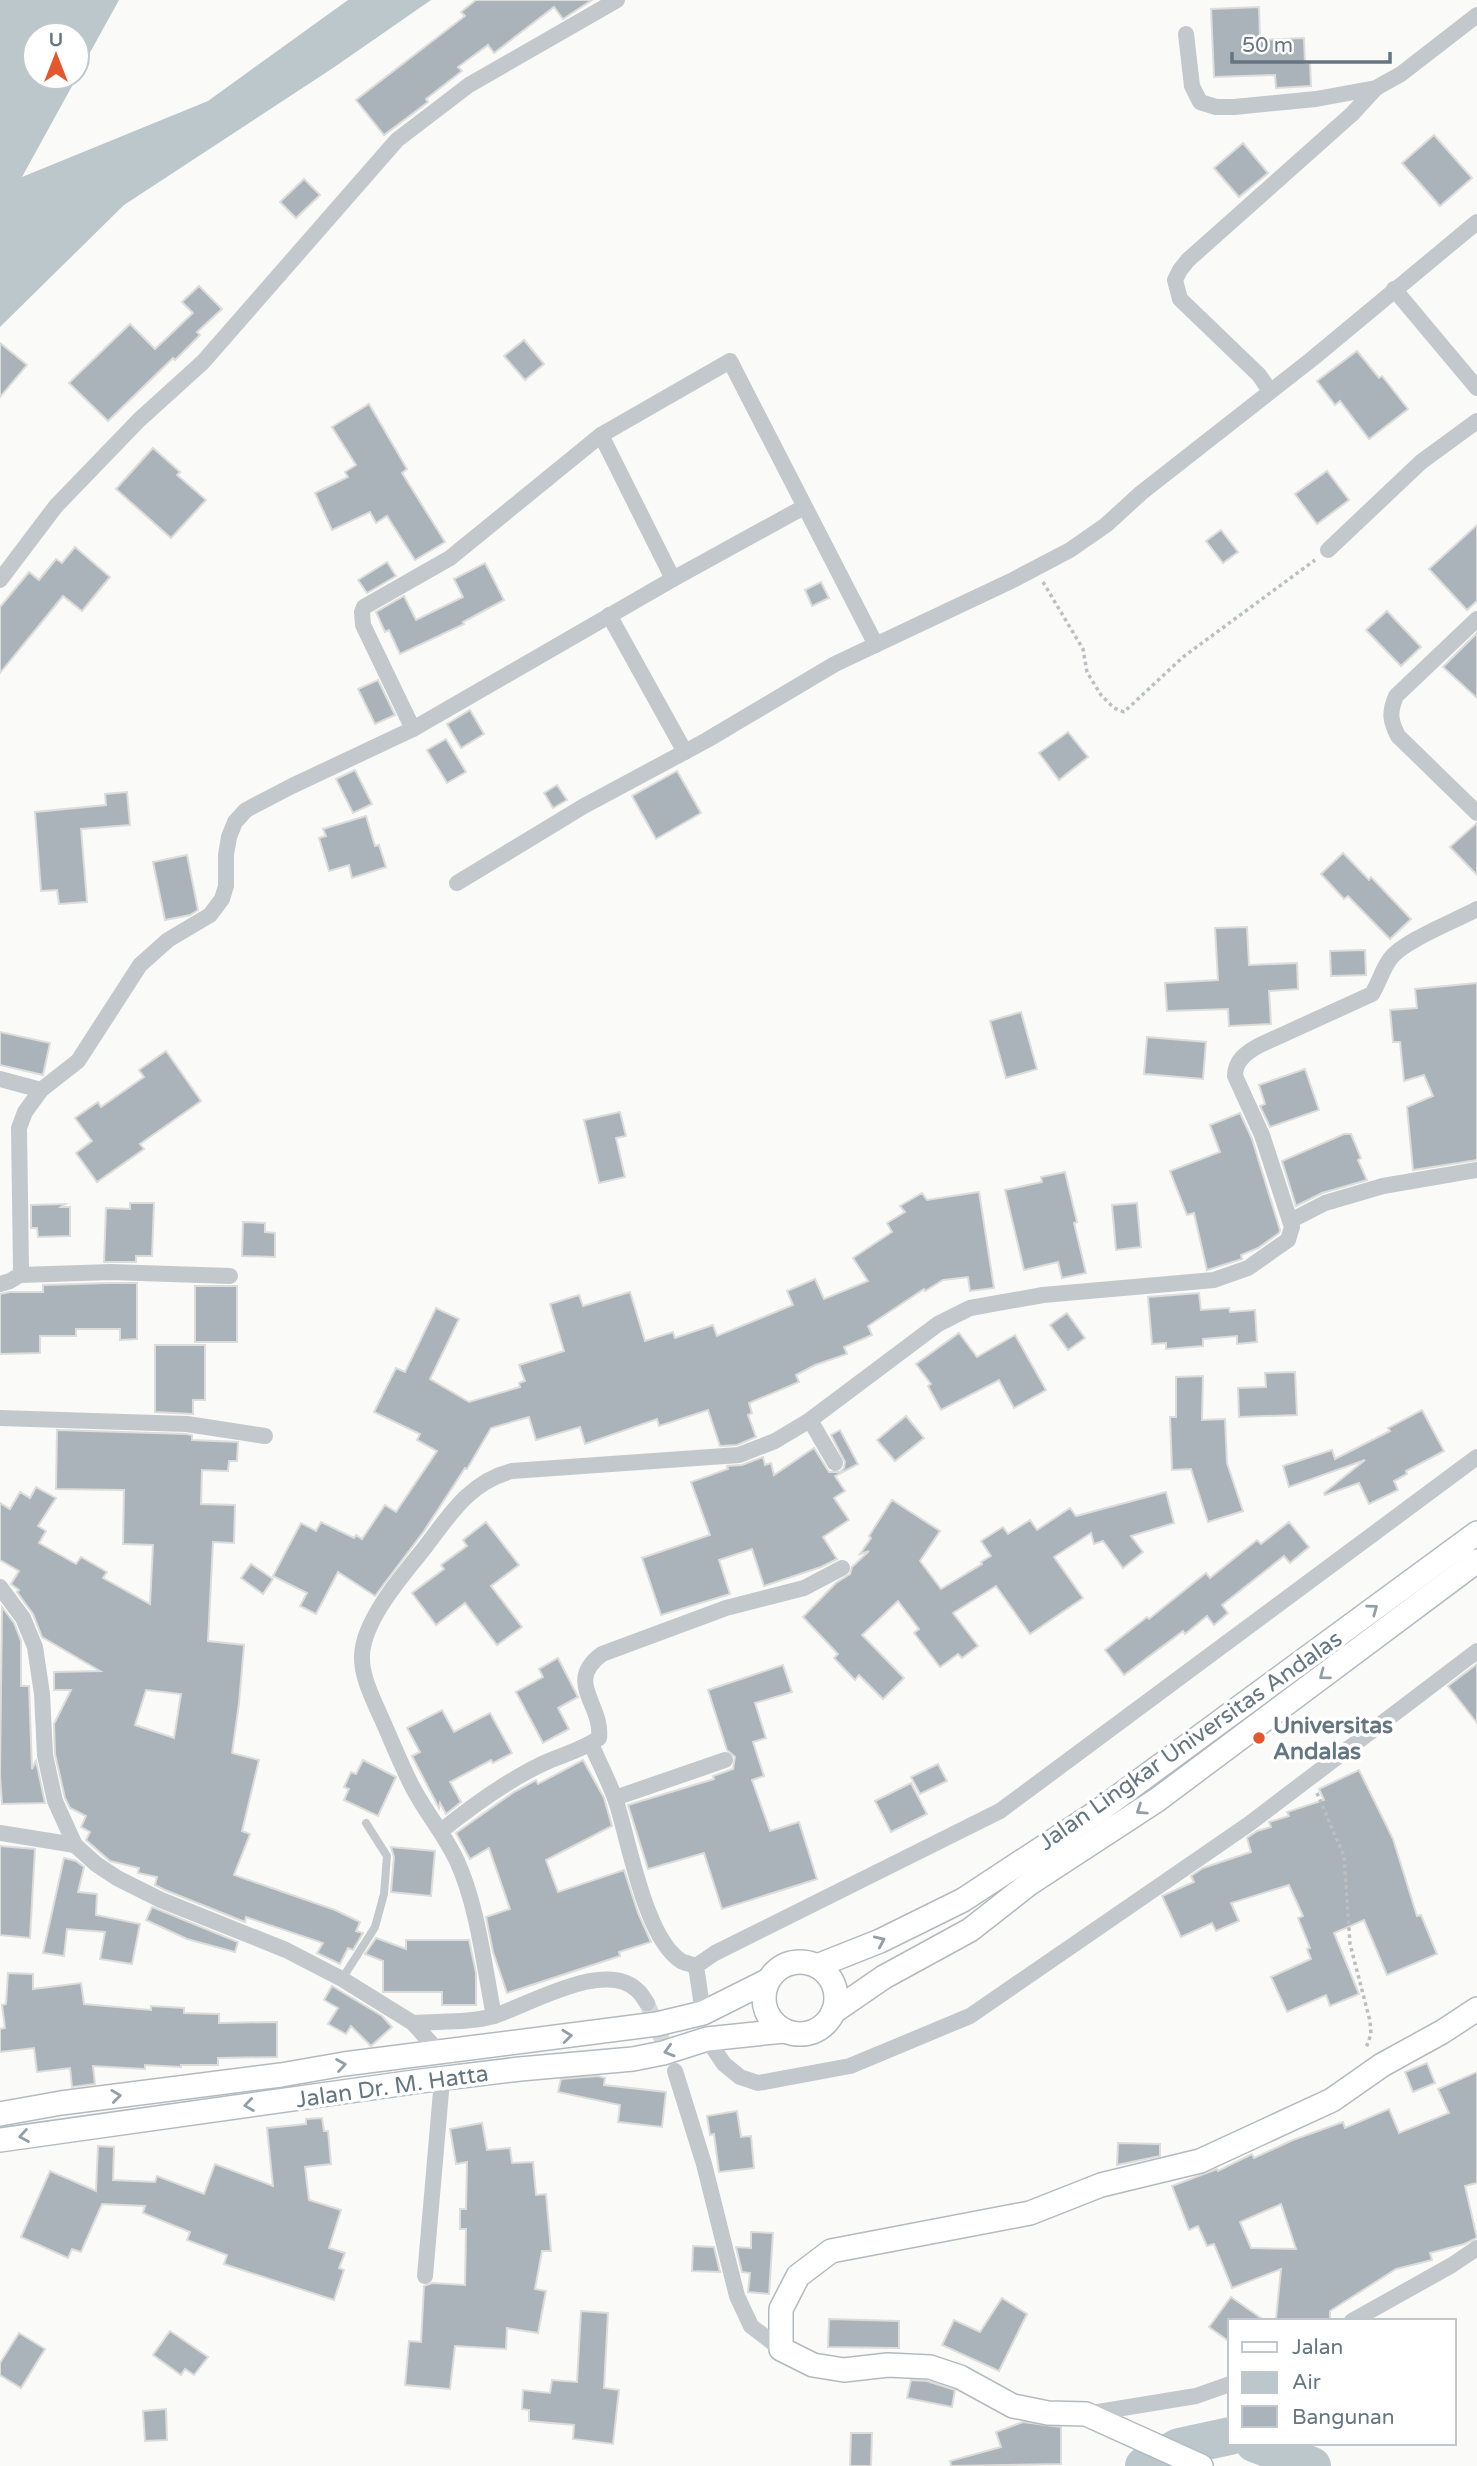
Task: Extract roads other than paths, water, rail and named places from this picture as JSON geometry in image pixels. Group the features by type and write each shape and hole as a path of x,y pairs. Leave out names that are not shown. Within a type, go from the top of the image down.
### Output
{"street":[{"path":"0,580 56,506 139,420 203,362 397,140 469,85 617,0"},
{"path":"1270,391 1259,374 1180,299 1175,280 1180,270 1352,114 1376,88 1401,74 1477,15"},
{"path":"1186,34 1192,86 1200,102 1216,107 1317,99 1376,88"},
{"path":"457,883 584,806 685,752 835,664 1070,550 1106,525 1141,493 1312,359 1477,222"},
{"path":"1394,289 1477,388"},
{"path":"413,729 363,625 364,607 450,558 601,435 730,361 876,645"},
{"path":"1328,550 1421,462 1477,421"},
{"path":"601,435 673,579"},
{"path":"20,1275 19,1128 24,1112 41,1090 78,1061 140,965 168,940 210,915 222,899 226,886 229,836 235,822 246,810 413,729 609,615 804,507"},
{"path":"609,615 685,752"},
{"path":"1476,621 1396,696 1390,711 1398,736 1477,813"},
{"path":"494,2016 469,1894 441,1831 413,1788 374,1701 362,1657 371,1623 402,1577 463,1498 493,1476 512,1471 739,1455 775,1441 810,1420 938,1324 970,1308 1043,1295 1214,1280 1248,1268 1288,1240 1292,1220 1262,1135 1235,1076 1235,1069 1241,1059 1248,1051 1260,1045 1372,994 1383,970 1399,949 1477,909"},
{"path":"0,1079 41,1090"},
{"path":"1292,1220 1325,1203 1383,1186 1477,1170"},
{"path":"0,1283 10,1282 20,1275 111,1272 230,1276"},
{"path":"0,1418 187,1424 265,1436"},
{"path":"810,1420 835,1463"},
{"path":"696,1966 715,1953 1000,1811 1477,1457"},
{"name":"Jalan Lingkar Universitas Andalas","path":"817,1966 880,1941 963,1900 1100,1810 1477,1533"},
{"name":"Jalan Lingkar Universitas Andalas","path":"833,2012 884,1977 970,1930 1030,1883 1157,1800 1477,1561"},
{"path":"441,1831 512,1780 542,1763 592,1744 600,1738 600,1727 588,1695 586,1674 592,1662 602,1654 726,1608 804,1588 842,1568"},
{"path":"0,1587 23,1618 35,1647 42,1694 44,1755 55,1801 75,1845 117,1878 161,1900 286,1950 342,1979 413,2023 438,2052"},
{"path":"706,2039 724,2064 740,2077 758,2083 850,2066 970,2016 1249,1824 1477,1651"},
{"path":"592,1744 615,1798 652,1920 667,1948 681,1961 696,1966"},
{"path":"615,1798 725,1760"},
{"path":"0,1833 75,1845"},
{"path":"803,1962 817,1966 832,1981 836,2002 833,2012 827,2022 818,2029 795,2034 783,2031 772,2022 765,2009 763,1994 767,1980 776,1970 789,1963 803,1962"},
{"path":"696,1966 703,2013"},
{"path":"413,2023 475,2020 494,2016 592,1979 617,1980 636,1988 647,2003"},
{"name":"Jalan Dr. M. Hatta","path":"0,2114 438,2052 634,2028 703,2013 767,1980"},
{"path":"781,2349 781,2309 798,2276 831,2251 1030,2213 1101,2185 1200,2161 1332,2100 1382,2065 1477,2009"},
{"name":"Jalan Dr. M. Hatta","path":"0,2140 342,2091 520,2069 633,2059 663,2053 706,2039 783,2031"},
{"path":"675,2071 704,2164 737,2296 751,2326 781,2349 813,2365 844,2370 888,2365 930,2367 960,2377 1013,2406 1048,2413 1086,2414 1196,2396 1228,2385"},
{"path":"425,2276 442,2080"},
{"path":"1356,2319 1477,2248"},
{"path":"1086,2414 1201,2466"}],"lane":[{"path":"342,1979 375,1927 384,1894 387,1856 366,1823"}],"water":[{"path":"0,0 119,0 91,51 91,21 21,21 21,91 69,91 22,177 208,101 348,0 431,0 333,68 124,205 0,327"}],"waterway":[{"path":"1144,2466 1179,2447 1228,2436"},
{"path":"1259,2445 1312,2466"}],"tunnel":[{"path":"647,2003 670,2059"}],"place":[{"name":"Universitas Andalas","path":"1259,1738"}]}
